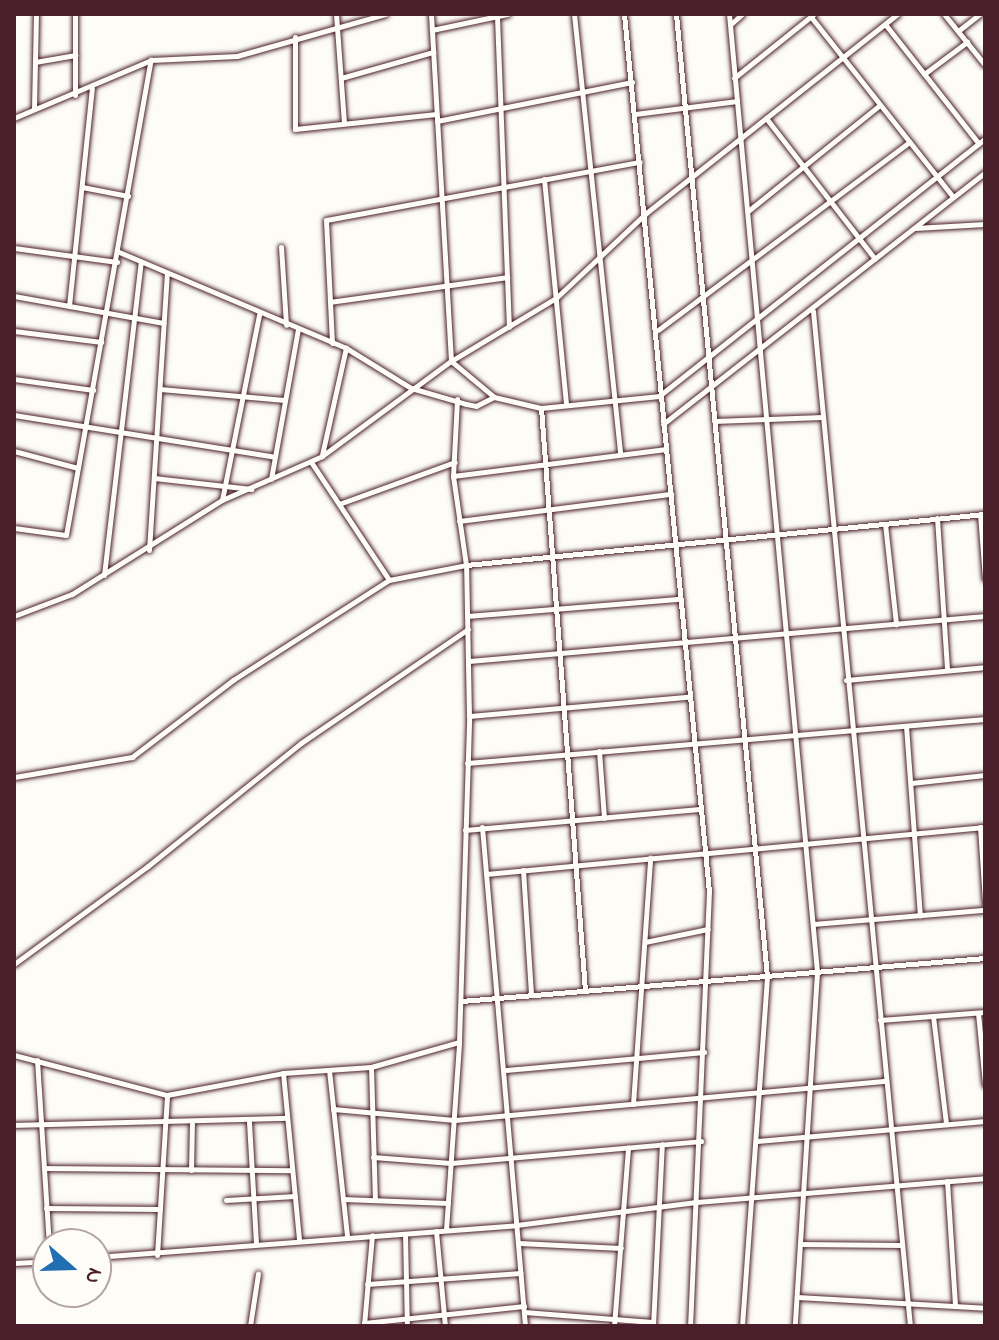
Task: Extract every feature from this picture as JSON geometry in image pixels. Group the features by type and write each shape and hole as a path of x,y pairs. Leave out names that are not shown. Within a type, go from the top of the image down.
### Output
{"street":[{"path":"34,109 36,14"},
{"path":"75,14 75,95"},
{"path":"336,14 344,123"},
{"path":"14,118 92,88 151,60 237,56 295,37 385,14"},
{"path":"431,14 444,286 451,361 494,397 541,408 659,396 985,139"},
{"path":"432,30 507,14"},
{"path":"574,14 620,454"},
{"path":"624,14 658,331 659,396 676,544 691,743 707,855 708,929 701,1141 690,1326"},
{"path":"676,14 767,977 742,1326"},
{"path":"729,14 817,972 795,1326"},
{"path":"730,24 742,14"},
{"path":"14,616 72,594 149,550 222,500 322,456 411,388 556,298 645,214 897,14"},
{"path":"944,14 985,65"},
{"path":"958,31 980,14"},
{"path":"734,78 812,15 953,197"},
{"path":"497,17 509,328"},
{"path":"885,24 979,144"},
{"path":"295,37 295,129 500,109 632,82"},
{"path":"924,74 967,42"},
{"path":"341,78 433,52"},
{"path":"35,62 75,55"},
{"path":"14,528 66,535 151,60"},
{"path":"69,306 92,88"},
{"path":"635,114 737,101"},
{"path":"747,212 880,105"},
{"path":"766,118 875,259"},
{"path":"658,331 832,204 909,142"},
{"path":"332,343 326,220 640,162"},
{"path":"663,424 813,311 985,172"},
{"path":"544,179 566,406"},
{"path":"82,187 128,196"},
{"path":"914,228 985,224"},
{"path":"281,247 286,325"},
{"path":"14,248 117,262"},
{"path":"119,252 259,314 346,348 411,388 476,406 494,397"},
{"path":"104,575 141,262"},
{"path":"149,550 167,273"},
{"path":"329,302 507,277"},
{"path":"14,296 164,323"},
{"path":"813,311 910,1326"},
{"path":"222,500 259,314"},
{"path":"271,480 298,329"},
{"path":"14,331 101,342"},
{"path":"322,456 346,348"},
{"path":"14,379 93,390"},
{"path":"160,389 285,400"},
{"path":"446,1230 461,1001 469,716 466,565 453,476 457,399"},
{"path":"541,408 585,991"},
{"path":"14,415 275,457"},
{"path":"714,421 822,417"},
{"path":"453,476 666,449"},
{"path":"14,451 78,468"},
{"path":"311,462 389,580"},
{"path":"339,504 455,462"},
{"path":"154,478 252,489"},
{"path":"459,521 671,494"},
{"path":"14,777 132,757 233,680 389,580 466,565 982,514 985,579"},
{"path":"937,518 947,669"},
{"path":"885,524 896,624"},
{"path":"467,616 680,599"},
{"path":"469,661 985,616"},
{"path":"14,964 148,866 301,743 468,629"},
{"path":"846,680 985,667"},
{"path":"469,716 688,697"},
{"path":"467,763 985,719"},
{"path":"906,726 920,915"},
{"path":"599,751 604,818"},
{"path":"911,783 985,775"},
{"path":"465,830 699,809"},
{"path":"482,827 500,998 525,1326"},
{"path":"486,874 982,827 985,903"},
{"path":"633,1104 650,858"},
{"path":"523,870 531,995"},
{"path":"813,924 985,910"},
{"path":"645,942 708,929"},
{"path":"461,1001 985,958"},
{"path":"880,1020 981,1013 985,1085"},
{"path":"933,1016 946,1124"},
{"path":"14,1055 167,1095 283,1073 371,1067 459,1042"},
{"path":"505,1070 704,1052"},
{"path":"37,1060 48,1228"},
{"path":"371,1067 375,1200"},
{"path":"329,1070 347,1237"},
{"path":"283,1073 299,1240"},
{"path":"333,1109 455,1120 886,1081"},
{"path":"157,1255 167,1095"},
{"path":"14,1125 192,1124 287,1118"},
{"path":"757,1141 985,1121"},
{"path":"249,1122 256,1243"},
{"path":"191,1170 192,1124"},
{"path":"373,1157 451,1163 701,1141"},
{"path":"372,1235 364,1325 524,1309 615,1323 653,1324 662,1144"},
{"path":"615,1323 628,1147"},
{"path":"44,1168 292,1170"},
{"path":"112,1256 517,1225 752,1196 985,1178"},
{"path":"947,1181 955,1306"},
{"path":"226,1200 295,1196"},
{"path":"343,1199 448,1203"},
{"path":"46,1208 160,1209"},
{"path":"436,1231 445,1326"},
{"path":"405,1234 407,1322"},
{"path":"519,1243 621,1248"},
{"path":"800,1244 902,1245"},
{"path":"367,1284 521,1273"},
{"path":"250,1326 258,1274"},
{"path":"797,1297 985,1308"}]}
